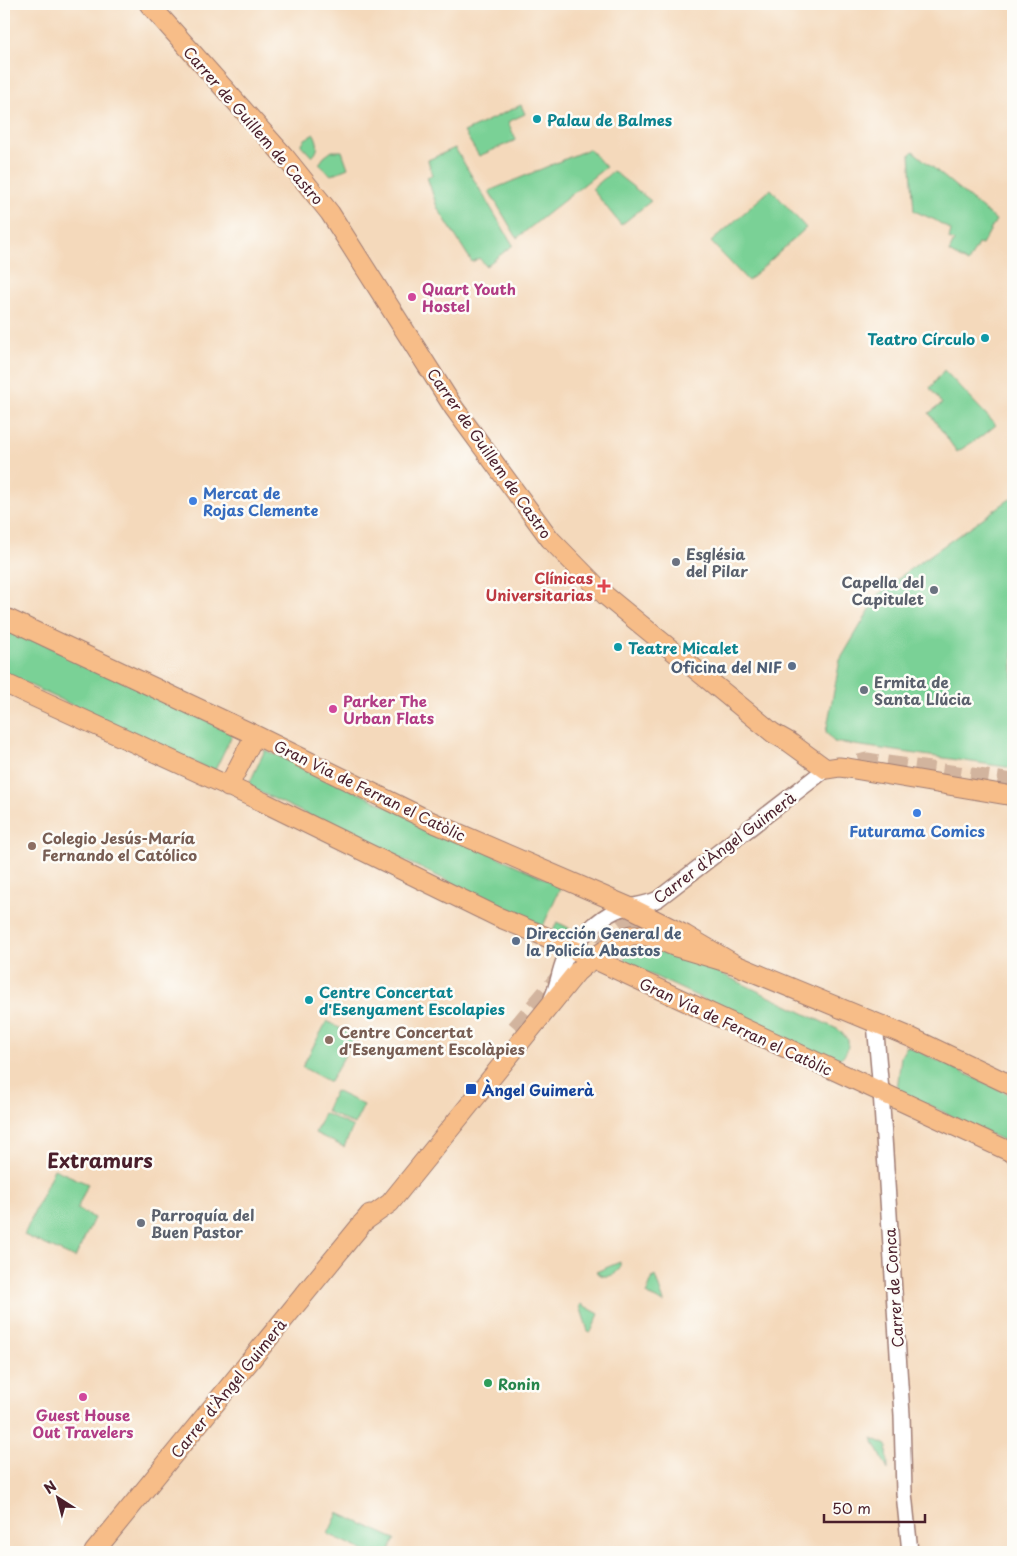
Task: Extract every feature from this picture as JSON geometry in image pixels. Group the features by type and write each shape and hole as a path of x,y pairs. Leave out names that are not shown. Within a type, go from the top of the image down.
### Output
{"main road":[{"name":"Carrer de Guillem de Castro","path":"149,4 285,157 330,214 454,408 550,539 606,596 773,732 826,769"},
{"name":"Gran Via de Ferran el Catòlic","path":"4,617 255,735 430,821 629,907 684,934 736,965"},
{"path":"4,683 228,787 255,735"},
{"path":"826,769 848,768 1013,796"},
{"name":"Gran Via de Ferran el Catòlic","path":"228,787 263,802 498,917 1013,1153"},
{"name":"Gran Via de Ferran el Catòlic","path":"592,959 620,940 639,935 653,937 676,947 736,965 915,1040 1013,1086"},
{"name":"Carrer d'Àngel Guimerà","path":"362,1223 390,1203 577,972 592,959"},
{"name":"Carrer d'Àngel Guimerà","path":"94,1552 362,1223 516,1029"}],"street":[{"name":"Carrer d'Àngel Guimerà","path":"549,1006 555,993 564,961 571,949 604,917 629,907 658,899 826,769"},
{"name":"Carrer de Conca","path":"875,1023 902,1414 904,1493 910,1552"}],"green space":[{"path":"521,105 525,114 508,122 516,140 479,156 464,132"},
{"path":"314,134 318,146 312,157 301,145 305,139"},
{"path":"455,148 513,245 486,266 479,258 472,262 437,207 427,177 432,175 428,160"},
{"path":"589,149 606,167 517,238 489,191"},
{"path":"332,151 342,151 348,168 331,175 319,164"},
{"path":"913,151 996,220 982,245 978,244 968,263 949,252 954,241 949,239 951,230 935,220 914,211 910,154"},
{"path":"613,171 651,201 621,225 592,189"},
{"path":"771,189 806,228 748,281 711,242"},
{"path":"944,370 996,425 957,452 929,413 942,404 930,388"},
{"path":"1013,497 1013,768 834,742 826,732 840,660 879,594 909,570"},
{"path":"4,625 233,733 215,770 212,771 4,673"},
{"path":"265,750 561,886 543,926 251,788 249,784"},
{"path":"557,922 569,928 568,934 564,936 553,931"},
{"path":"650,945 672,950 839,1030 848,1040 847,1051 840,1058 833,1060 626,963 624,956 629,950 635,947"},
{"path":"327,1021 355,1037 330,1082 302,1067"},
{"path":"907,1046 1013,1096 1013,1145 897,1090 901,1056"},
{"path":"335,1091 364,1105 354,1125 326,1111"},
{"path":"324,1113 353,1127 344,1147 315,1133"},
{"path":"54,1169 88,1184 77,1209 94,1218 75,1258 24,1235"},
{"path":"620,1262 620,1268 612,1275 602,1276 596,1272"},
{"path":"655,1276 664,1303 646,1294"},
{"path":"581,1304 599,1314 591,1332 588,1331"},
{"path":"872,1438 887,1445 888,1470"},
{"path":"338,1513 395,1539 389,1552 367,1552 328,1534"}],"tunnel":[{"path":"859,764 867,762 1013,783"},
{"path":"600,945 654,904"},
{"path":"516,1029 561,976"}],"place":[{"name":"Palau de Balmes","path":"537,119"},
{"name":"Quart Youth Hostel","path":"412,297"},
{"name":"Teatro Círculo","path":"985,338"},
{"name":"Mercat de Rojas Clemente","path":"193,501"},
{"name":"Església del Pilar","path":"676,562"},
{"name":"Clínicas Universitarias","path":"604,586"},
{"name":"Capella del Capitulet","path":"934,590"},
{"name":"Teatre Micalet","path":"618,647"},
{"name":"Oficina del NIF","path":"792,666"},
{"name":"Ermita de Santa Llúcia","path":"864,690"},
{"name":"Parker The Urban Flats","path":"333,709"},
{"name":"Futurama Comics","path":"917,813"},
{"name":"Colegio Jesús-María Fernando el Católico","path":"32,846"},
{"name":"Dirección General de la Policía Abastos","path":"516,941"},
{"name":"Centre Concertat d'Esenyament Escolapies","path":"309,1000"},
{"name":"Centre Concertat d'Esenyament Escolàpies","path":"329,1040"},
{"name":"Àngel Guimerà","path":"471,1089"},
{"name":"Parroquía del Buen Pastor","path":"141,1223"},
{"name":"Ronin","path":"488,1383"},
{"name":"Guest House Out Travelers","path":"83,1397"}],"district":[{"name":"Extramurs","path":"100,1160"}]}
